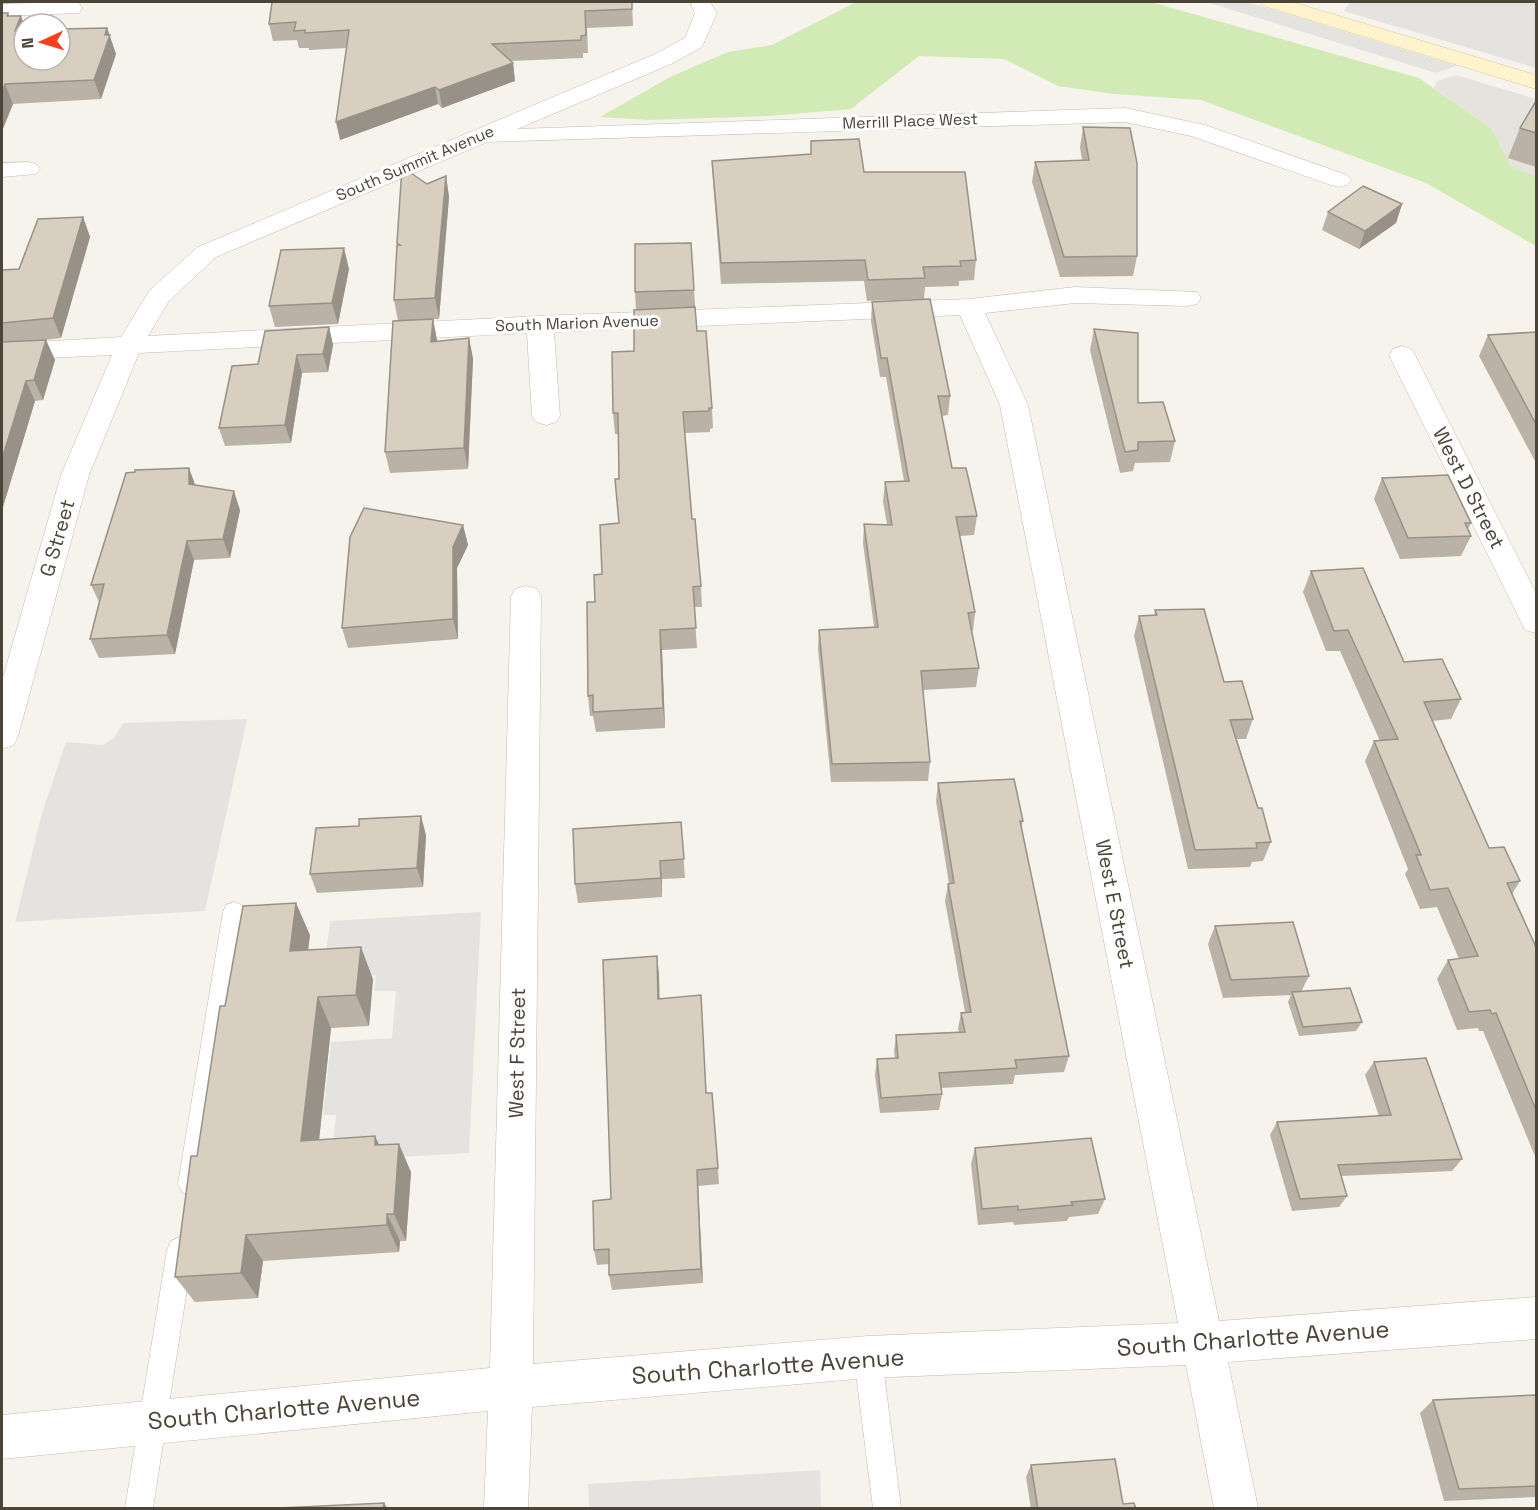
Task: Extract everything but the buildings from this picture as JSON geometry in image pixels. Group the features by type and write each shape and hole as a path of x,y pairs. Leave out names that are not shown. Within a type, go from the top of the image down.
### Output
{"main road":[{"path":"1271,2 1536,82"}],"street":[{"name":"South Summit Avenue","path":"129,346 159,296 207,252 663,59 694,42 706,13 699,2"},
{"path":"2,10 71,8"},
{"name":"Merrill Place West","path":"472,138 956,119 1125,116 1197,130 1339,180"},
{"path":"2,170 28,169"},
{"name":"South Marion Avenue","path":"2,352 540,324 969,307 1075,295 1188,298"},
{"name":"West E Street","path":"969,307 1014,405 1236,1509"},
{"path":"540,324 546,416"},
{"name":"G Street","path":"2,736 75,475 129,346"},
{"name":"West D Street","path":"1402,355 1536,622"},
{"name":"West F Street","path":"506,1509 511,1387 526,597"},
{"name":"South Charlotte Avenue","path":"2,1437 511,1387 868,1357 1203,1343 1536,1318"}],"lane":[{"path":"139,1509 234,912"},
{"path":"868,1357 887,1509"}],"shaded area":[{"path":"1206,2 1247,2 1457,66 1436,73"},
{"path":"1350,2 1536,2 1536,68 1344,11"},
{"path":"1456,75 1536,99 1536,177 1510,165 1492,129 1434,88 1437,81"},
{"path":"247,719 205,911 15,922 42,813 66,742 103,745 114,738 123,723"},
{"path":"481,912 469,1153 331,1161 336,1115 323,1115 331,1042 392,1038 396,991 374,991 376,975 323,978 330,921"},
{"path":"820,1470 821,1508 589,1508 588,1484"}],"green space":[{"path":"856,2 1151,2 1419,78 1492,129 1510,165 1536,177 1536,246 1426,183 1201,100 1114,94 1058,86 1004,59 919,56 851,109 769,116 648,120 600,117 670,77 728,52 772,45"}]}
